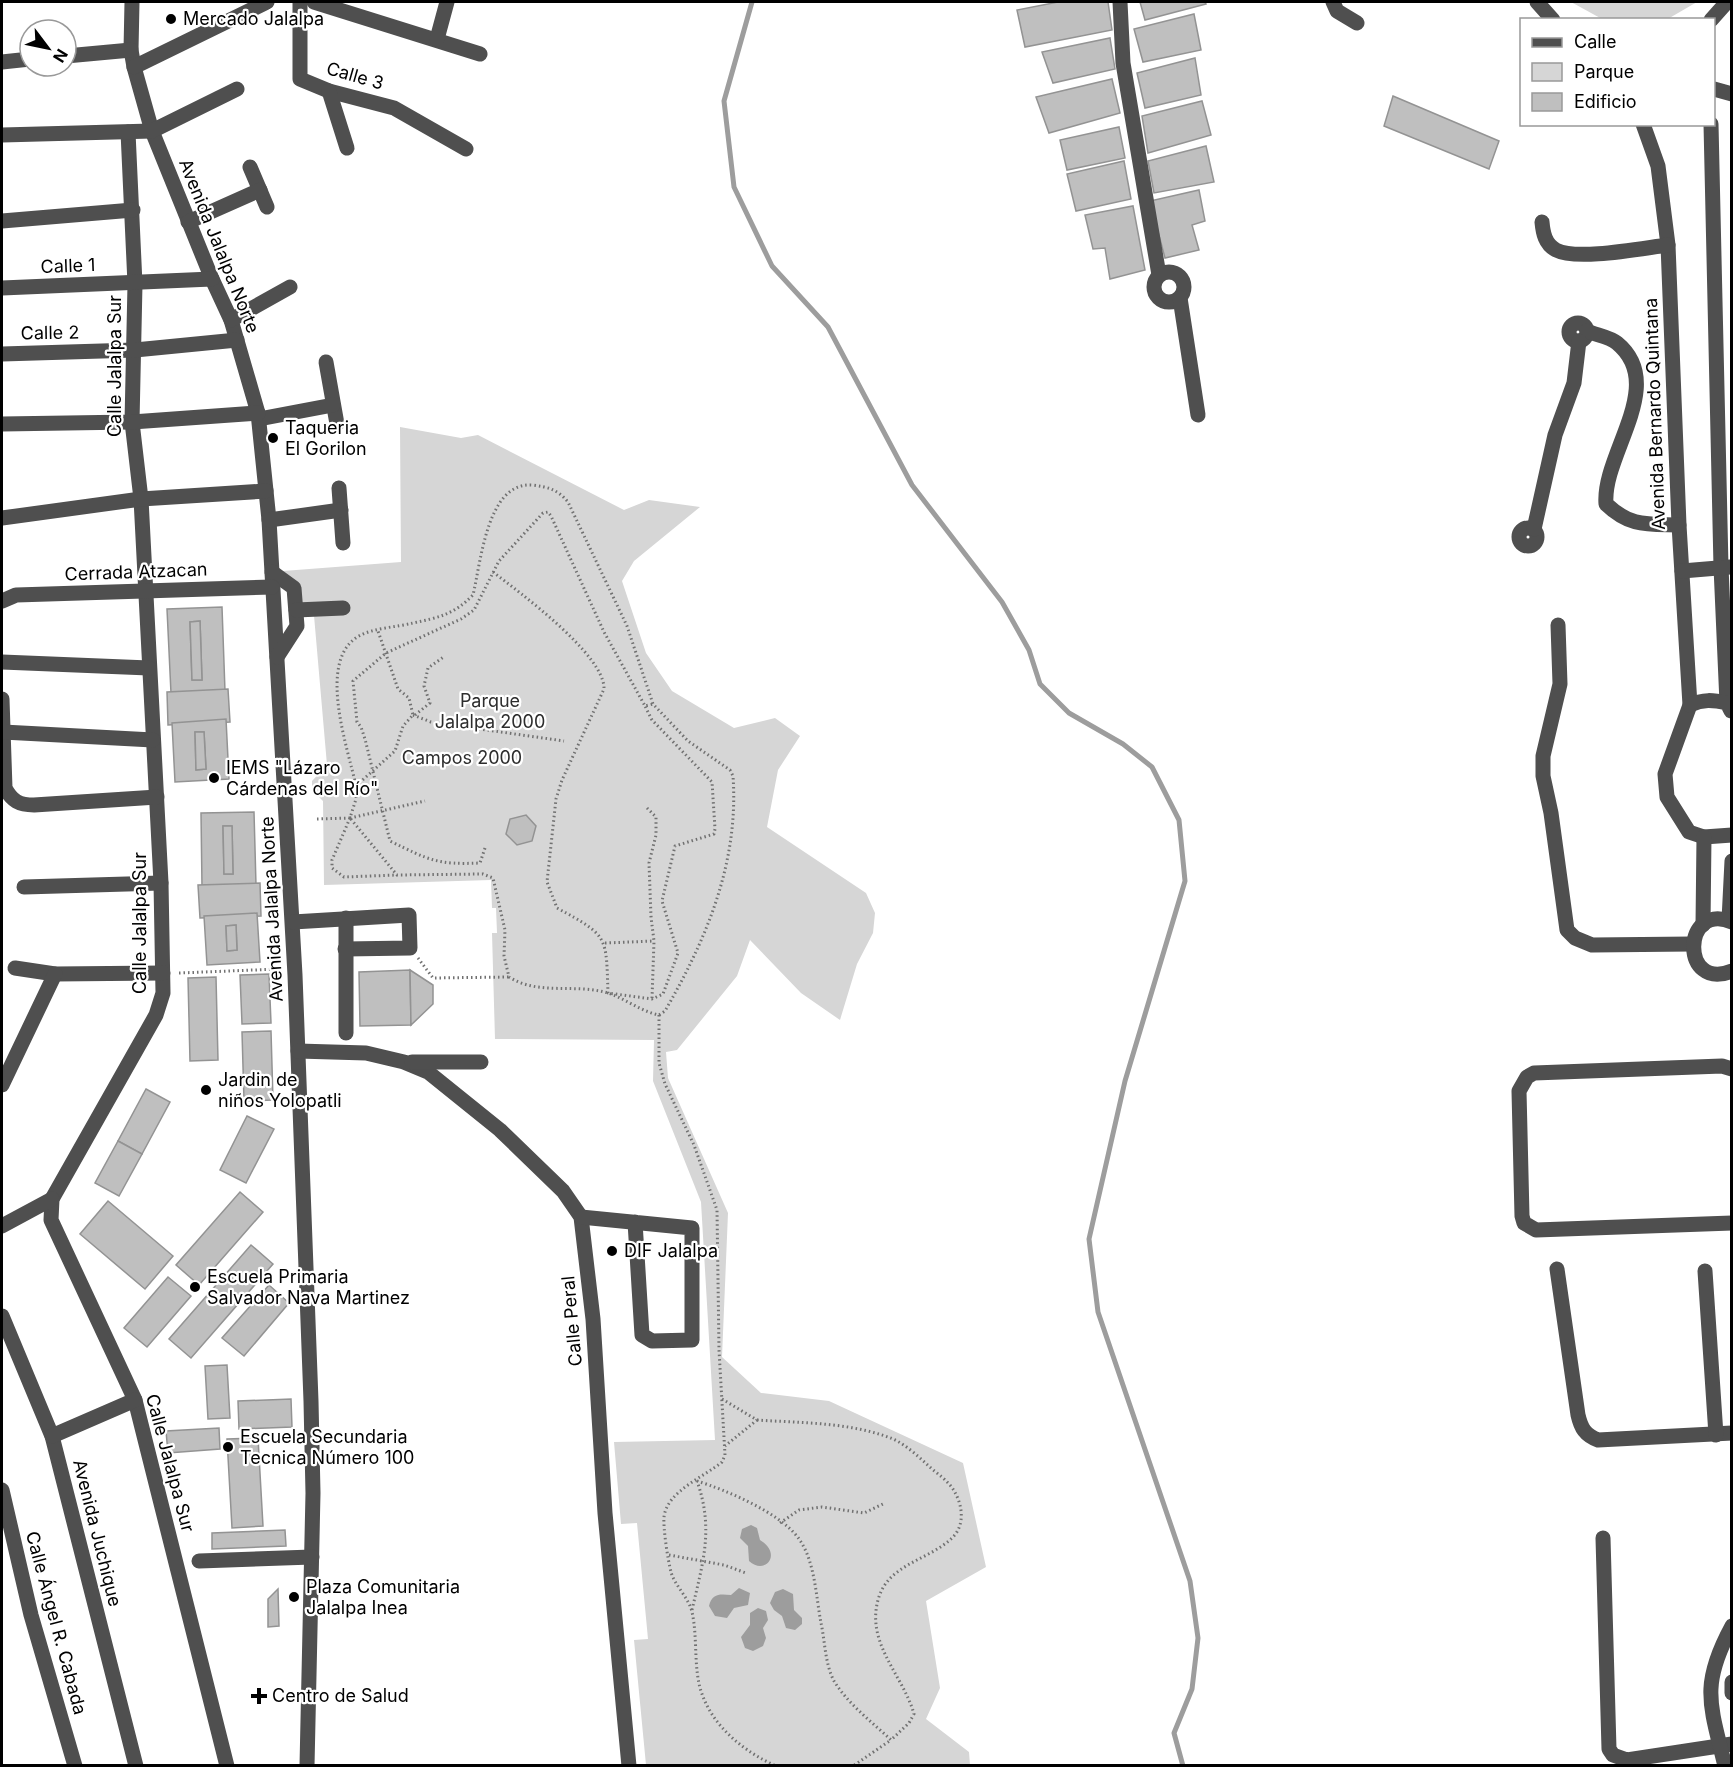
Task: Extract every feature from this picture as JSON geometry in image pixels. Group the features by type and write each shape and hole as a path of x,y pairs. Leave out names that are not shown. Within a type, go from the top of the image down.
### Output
{"street":[{"name":"Avenida Jalalpa Norte","path":"132,2 131,50 152,131 231,321 259,416 269,520 292,922 311,1401 312,1557 307,1766"},
{"path":"134,67 267,2"},
{"name":"Calle 3","path":"300,2 300,79 329,91 394,108 466,149"},
{"path":"314,2 480,54"},
{"path":"362,17 367,2"},
{"path":"437,39 447,2"},
{"path":"1120,2 1123,63 1159,275 1154,284 1158,297 1171,302 1180,298"},
{"path":"1333,2 1337,11 1357,23"},
{"path":"1537,2 1551,18"},
{"path":"1715,20 1727,2"},
{"path":"78,55 131,50"},
{"path":"2,62 18,60"},
{"path":"2,135 152,131 237,89"},
{"path":"1715,89 1731,94"},
{"path":"329,91 347,148"},
{"name":"Avenida Bernardo Quintana","path":"1644,126 1658,166 1668,245 1679,525 1690,705 1665,774 1667,797 1677,817 1689,832 1704,837"},
{"path":"1690,705 1701,700 1729,708 1711,126"},
{"name":"Calle Jalalpa Sur","path":"128,132 135,284 132,422 141,499 161,883 168,973 156,1015 52,1199 51,1220 135,1400 227,1766"},
{"path":"250,167 267,207"},
{"path":"188,222 260,190"},
{"path":"2,221 133,210"},
{"path":"1542,222 1544,237 1555,250 1571,254 1668,245"},
{"path":"1159,275 1174,272 1182,278 1184,288 1180,298 1198,415"},
{"name":"Calle 1","path":"2,288 212,279"},
{"path":"231,321 290,287"},
{"path":"1534,529 1555,435 1574,383 1583,336 1616,342 1632,360 1637,392 1605,487 1606,504 1620,518 1644,524 1679,525"},
{"name":"Calle 2","path":"2,354 135,350 237,340"},
{"path":"326,362 337,424"},
{"path":"2,424 132,422 259,416 333,405"},
{"path":"339,488 343,543"},
{"path":"2,518 141,499 266,491"},
{"path":"269,520 341,510"},
{"path":"1682,571 1726,567"},
{"path":"272,580 294,588 297,626 276,657"},
{"name":"Cerrada Atzacan","path":"2,601 16,595 146,591 272,580"},
{"path":"296,610 343,608"},
{"path":"1558,625 1560,684 1543,756 1543,776 1551,813 1567,930 1575,938 1592,945 1692,944"},
{"path":"2,662 149,668"},
{"path":"2,699 4,788 10,799 22,805 34,805 157,797"},
{"path":"3,732 153,740"},
{"path":"1731,835 1704,837 1703,925 1692,944 1693,955 1698,965 1718,974 1731,971"},
{"path":"1703,925 1715,919 1730,921 1731,861"},
{"path":"24,887 161,883"},
{"path":"292,922 410,915 410,948 345,949"},
{"path":"346,918 346,1033"},
{"path":"15,968 55,974 168,973"},
{"path":"2,1085 55,974"},
{"name":"Calle Peral","path":"298,1051 366,1053 404,1062 428,1072 500,1130 563,1191 581,1217 593,1319 605,1513 629,1766"},
{"path":"404,1062 482,1062"},
{"path":"1731,1070 1722,1066 1534,1073 1527,1077 1519,1091 1522,1216 1530,1228 1536,1230 1731,1223"},
{"path":"2,1226 52,1199"},
{"path":"581,1217 635,1222 692,1228 692,1340 652,1341 642,1335 635,1222"},
{"path":"1557,1269 1580,1427 1588,1436 1598,1440 1724,1434 1704,1271"},
{"name":"Avenida Juchique","path":"2,1316 52,1436 136,1766"},
{"path":"52,1436 135,1400"},
{"name":"Calle Ángel R. Cabada","path":"2,1490 31,1615 75,1766"},
{"path":"1603,1538 1609,1749 1612,1755 1627,1760 1726,1745"},
{"path":"199,1561 312,1557"},
{"path":"1725,1766 1726,1745 1711,1716 1711,1677 1718,1653 1731,1626"},
{"path":"1731,1682 1731,1693"}],"path":[{"path":"509,977 504,956 506,930 493,878 483,874 344,877 332,868 332,860 350,818 356,786 342,721 336,674 340,657 358,636 450,614 473,595 493,511 501,498 524,485 550,487 568,502 623,616 653,704 688,741 730,770 734,787 732,840 719,899 693,962 665,1011 659,1015 646,1012 608,993"},
{"path":"410,948 433,978 509,977 523,986 652,999 663,994 678,953 663,901 671,855 675,846 714,834 712,782 652,720 604,632 548,512 543,513 499,561 474,610 386,653 353,681 357,722 361,727 384,810 390,841 426,859 447,865 480,863 485,848"},
{"path":"493,572 547,612 580,648 604,681 604,689 561,780 556,799 547,882 557,908 590,926 605,943 608,993"},
{"path":"378,631 398,689 412,702 413,715"},
{"path":"356,786 395,751 403,726 413,715 430,703 424,686 428,668 445,656"},
{"path":"645,706 653,704"},
{"path":"413,715 431,722 564,741"},
{"path":"317,819 350,818 425,801"},
{"path":"647,808 656,817 656,835 649,862 654,941 652,999"},
{"path":"350,818 398,875"},
{"path":"605,943 654,941"},
{"path":"168,973 279,969"},
{"path":"722,1400 757,1420 828,1425 890,1437 911,1450 954,1488 961,1506 961,1521 954,1536 897,1570 886,1582 878,1599 876,1616 880,1644 911,1702 914,1714 909,1723 891,1740 853,1766"},
{"path":"725,1446 757,1420"},
{"path":"697,1481 729,1491 780,1522 799,1539 810,1565 827,1659 834,1680 850,1701 891,1740"},
{"path":"692,1610 671,1572 664,1518 674,1497 697,1481"},
{"path":"697,1481 707,1517 708,1544 692,1610 701,1693 711,1712 734,1739 748,1751 776,1766"},
{"path":"780,1522 799,1510 822,1507 864,1513 885,1503"},
{"path":"669,1555 746,1573"}],"green space":[{"path":"1571,2 1697,2 1669,18 1600,18"},
{"name":"Parque Jalalpa 2000","path":"400,427 461,438 478,435 624,510 649,500 700,507 634,561 622,581 646,653 672,691 734,728 775,718 800,736 778,770 767,827 866,893 875,913 873,933 857,964 840,1020 801,993 750,940 737,976 677,1050 666,1052 668,1078 728,1213 722,1357 761,1393 829,1401 963,1463 986,1567 926,1601 940,1688 926,1719 969,1752 970,1765 646,1765 634,1640 648,1639 637,1523 621,1524 614,1442 715,1440 701,1202 653,1081 654,1040 495,1039 492,933 497,933 496,908 492,908 491,880 324,885 323,801 312,790 312,781 327,765 313,604 300,604 283,571 401,562"}],"shaded area":[{"path":"751,1525 757,1528 760,1540 770,1551 771,1557 766,1565 755,1565 749,1561 748,1546 740,1538 742,1529"},
{"path":"739,1588 750,1593 748,1605 734,1608 727,1618 715,1616 709,1606 712,1599 720,1595 731,1595"},
{"path":"783,1589 793,1594 794,1610 802,1618 802,1624 795,1630 786,1628 782,1616 774,1610 770,1603 775,1592"},
{"path":"758,1608 766,1611 768,1620 763,1628 766,1638 763,1646 753,1651 745,1648 741,1637 750,1625 750,1613"}],"building":[{"path":"1058,2 1108,2 1112,30 1025,47 1017,10"},
{"path":"1140,2 1205,2 1206,4 1145,20"},
{"path":"1194,14 1201,50 1143,62 1134,29"},
{"path":"1110,38 1115,69 1053,83 1042,52"},
{"path":"1195,58 1201,95 1145,108 1137,73"},
{"path":"1112,79 1120,113 1049,133 1036,97"},
{"path":"1393,96 1499,141 1489,169 1384,126"},
{"path":"1202,101 1211,135 1148,153 1142,116"},
{"path":"1119,127 1125,158 1067,170 1060,140"},
{"path":"1206,146 1214,182 1154,193 1148,161"},
{"path":"1124,161 1131,199 1076,211 1067,174"},
{"path":"1199,190 1205,221 1192,225 1199,250 1165,258 1150,201"},
{"path":"1133,206 1145,270 1110,279 1105,248 1093,249 1085,215"},
{"path":"222,607 225,691 171,693 167,609","holes":["200,621 202,680 192,680 190,622"]},
{"path":"200,621 202,680 192,680 190,622"},
{"path":"228,689 230,722 168,725 167,692"},
{"path":"226,719 229,779 175,782 172,723","holes":["195,732 204,732 206,769 196,770"]},
{"path":"195,732 204,732 206,769 196,770"},
{"path":"254,812 256,885 202,887 201,813","holes":["223,826 232,826 233,874 224,874"]},
{"path":"526,815 536,826 532,841 517,845 506,834 510,819"},
{"path":"223,826 232,826 233,874 224,874"},
{"path":"260,883 261,916 200,918 198,885"},
{"path":"257,913 260,962 207,965 204,916","holes":["236,925 237,950 227,951 226,926"]},
{"path":"236,925 237,950 227,951 226,926"},
{"path":"410,970 411,1025 360,1026 359,972"},
{"path":"410,970 433,985 433,1004 411,1025"},
{"path":"269,974 271,1023 242,1024 240,975"},
{"path":"216,977 218,1060 190,1061 188,978"},
{"path":"271,1031 273,1100 244,1101 242,1032"},
{"path":"146,1089 170,1102 142,1154 118,1141"},
{"path":"247,1116 274,1129 246,1183 220,1170"},
{"path":"118,1141 142,1154 119,1196 95,1183"},
{"path":"240,1192 263,1212 199,1285 176,1265"},
{"path":"108,1201 173,1256 145,1289 80,1234"},
{"path":"251,1245 273,1264 191,1358 169,1339"},
{"path":"168,1277 191,1296 147,1347 124,1328"},
{"path":"269,1285 289,1303 244,1356 222,1338"},
{"path":"227,1365 230,1418 208,1419 205,1366"},
{"path":"291,1399 292,1427 239,1429 238,1401"},
{"path":"219,1428 220,1449 168,1453 166,1431"},
{"path":"258,1438 263,1526 232,1528 227,1439"},
{"path":"285,1530 286,1546 212,1549 212,1533"},
{"path":"278,1589 279,1626 268,1627 268,1599"}],"waterway":[{"path":"752,2 724,101 734,187 772,266 828,327 912,485 1002,602 1029,650 1040,684 1069,713 1123,744 1152,767 1179,820 1185,881 1125,1081 1089,1239 1098,1312 1190,1581 1198,1638 1192,1689 1174,1733 1183,1766"}],"place":[{"name":"Mercado Jalalpa","path":"171,19"},
{"name":"Taqueria El Gorilon","path":"273,438"},
{"name":"IEMS \"Lázaro Cárdenas del Río\"","path":"214,778"},
{"name":"Jardin de niños Yolopatli","path":"206,1090"},
{"name":"DIF Jalalpa","path":"612,1251"},
{"name":"Escuela Primaria Salvador Nava Martinez","path":"195,1287"},
{"name":"Escuela Secundaria Tecnica Número 100","path":"228,1447"},
{"name":"Plaza Comunitaria Jalalpa Inea","path":"294,1597"},
{"name":"Centro de Salud","path":"259,1696"}],"park label":[{"name":"Campos 2000","path":"462,758"}]}
